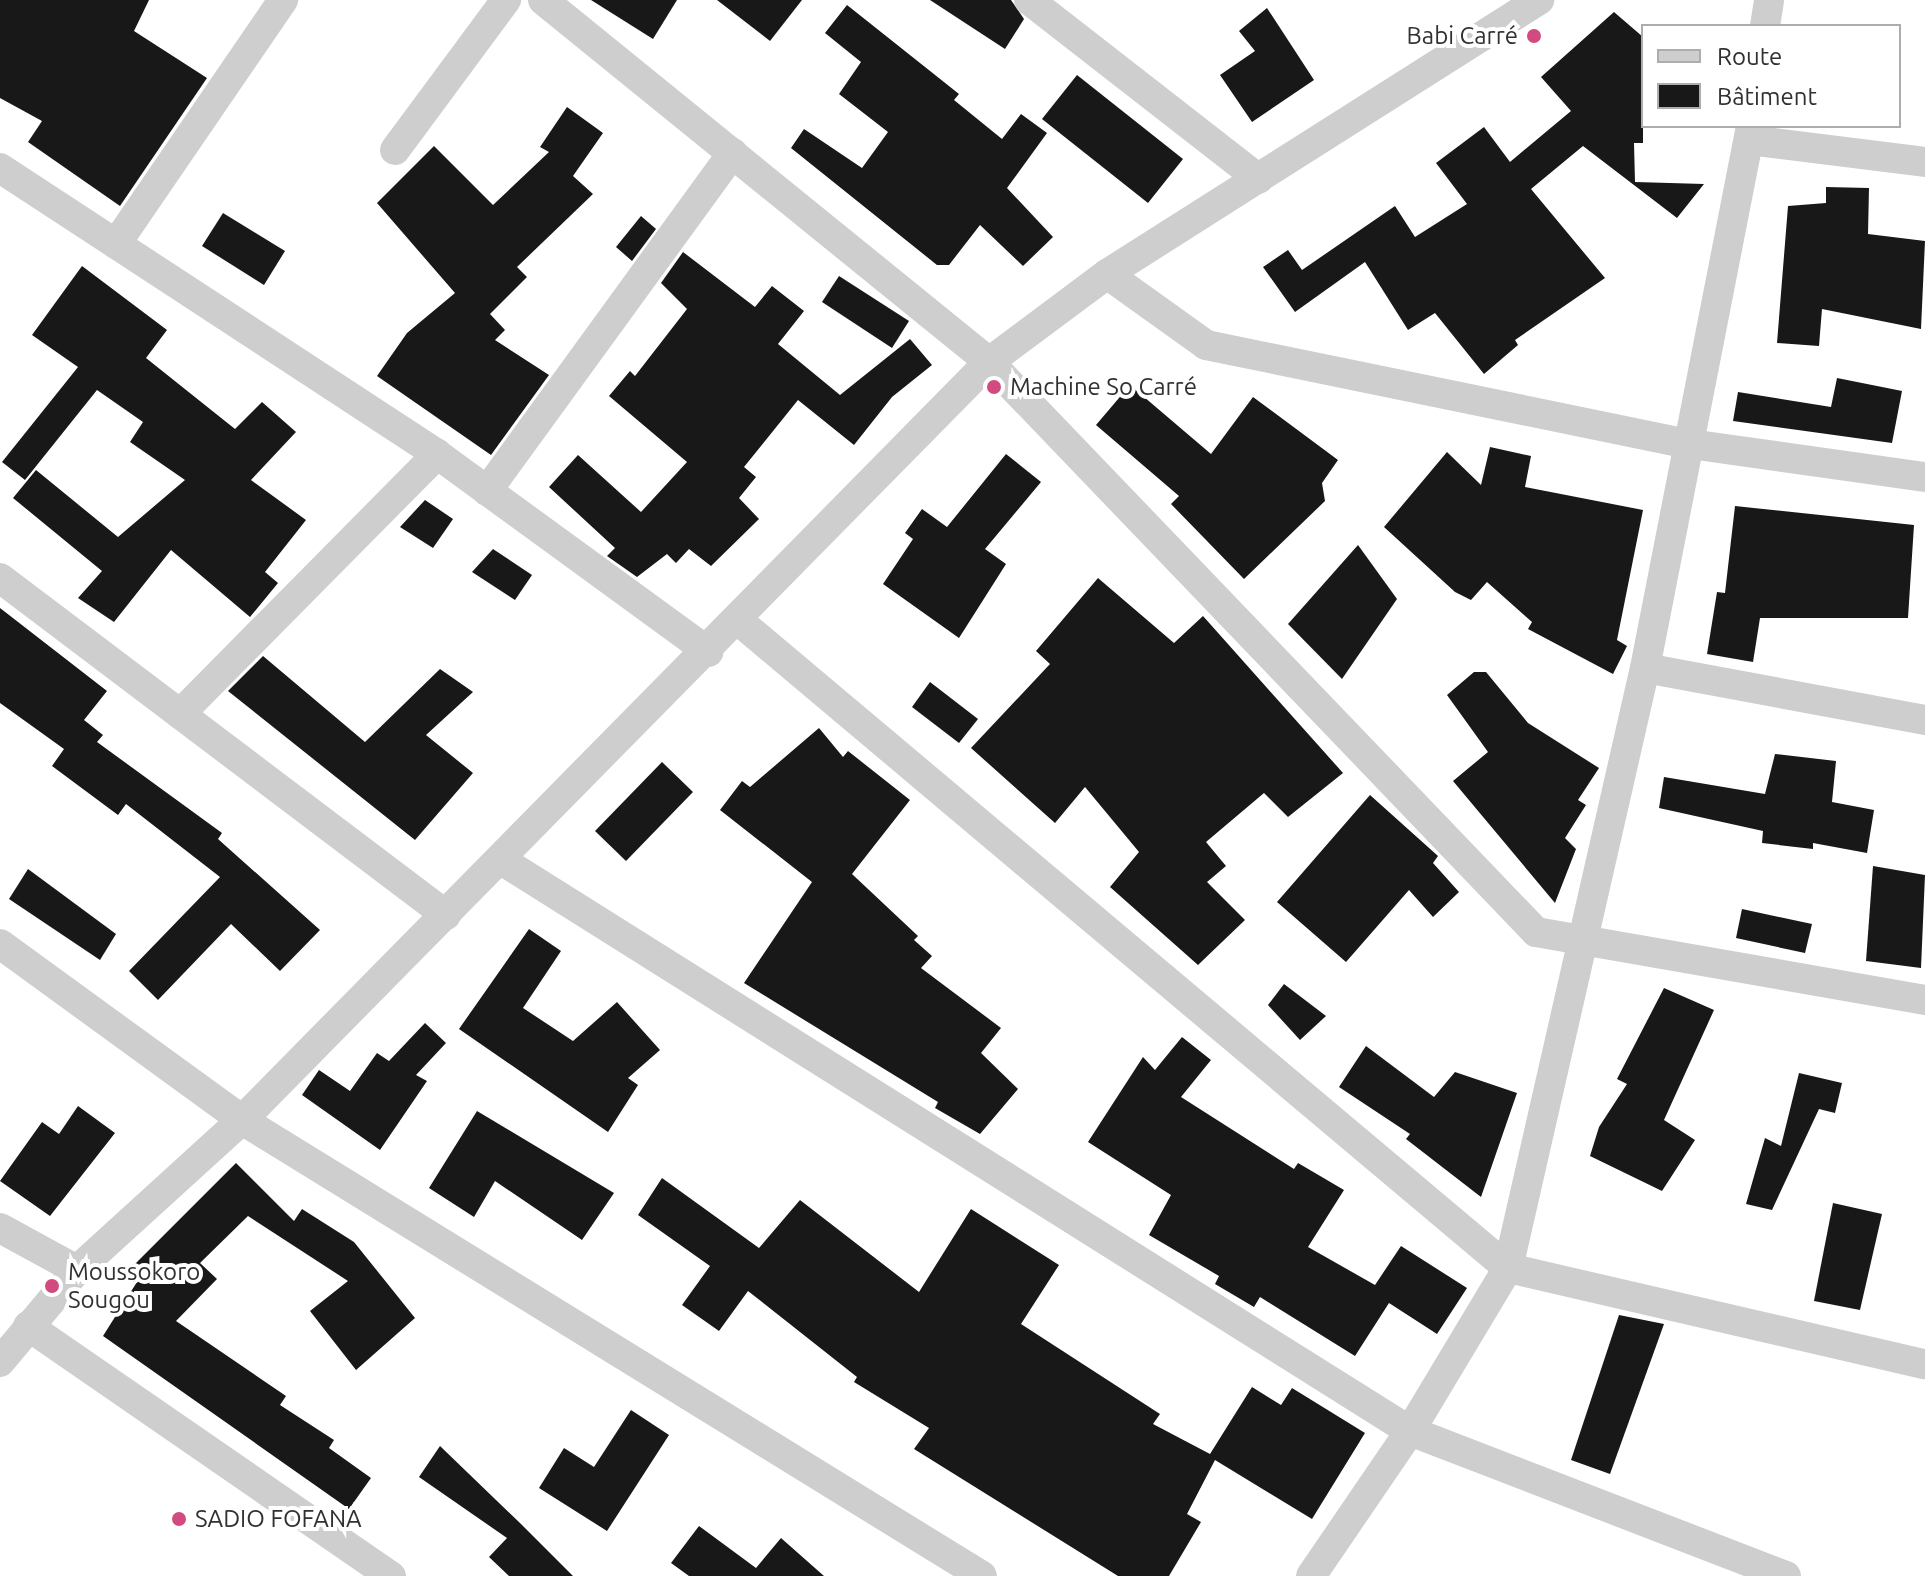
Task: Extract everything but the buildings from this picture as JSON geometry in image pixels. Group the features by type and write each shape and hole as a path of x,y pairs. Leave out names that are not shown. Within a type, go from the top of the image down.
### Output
{"street":[{"path":"116,244 283,0"},
{"path":"395,150 506,0"},
{"path":"543,0 989,362 1536,932 1925,1000"},
{"path":"1029,0 1259,179"},
{"path":"1765,24 1769,0"},
{"path":"0,1362 77,1270 242,1120 709,652 989,362 1107,274 1259,179 1525,2"},
{"path":"1311,1576 1410,1431 1508,1268 1580,939 1645,668 1750,133 1925,162"},
{"path":"487,491 733,153"},
{"path":"0,168 437,454 709,652"},
{"path":"1107,274 1206,345 1690,444 1925,477"},
{"path":"180,714 437,454"},
{"path":"0,578 446,915"},
{"path":"739,621 1508,1268 1925,1364"},
{"path":"1645,668 1925,720"},
{"path":"501,860 1410,1431 1786,1576"},
{"path":"0,944 242,1120 982,1576"},
{"path":"8,1240 77,1270"},
{"path":"28,1326 391,1576"}],"place":[{"name":"Babi Carré","path":"1534,36"},
{"name":"Machine So Carré","path":"994,387"},
{"name":"Moussokoro Sougou","path":"52,1286"},
{"name":"SADIO FOFANA","path":"179,1519"}]}
